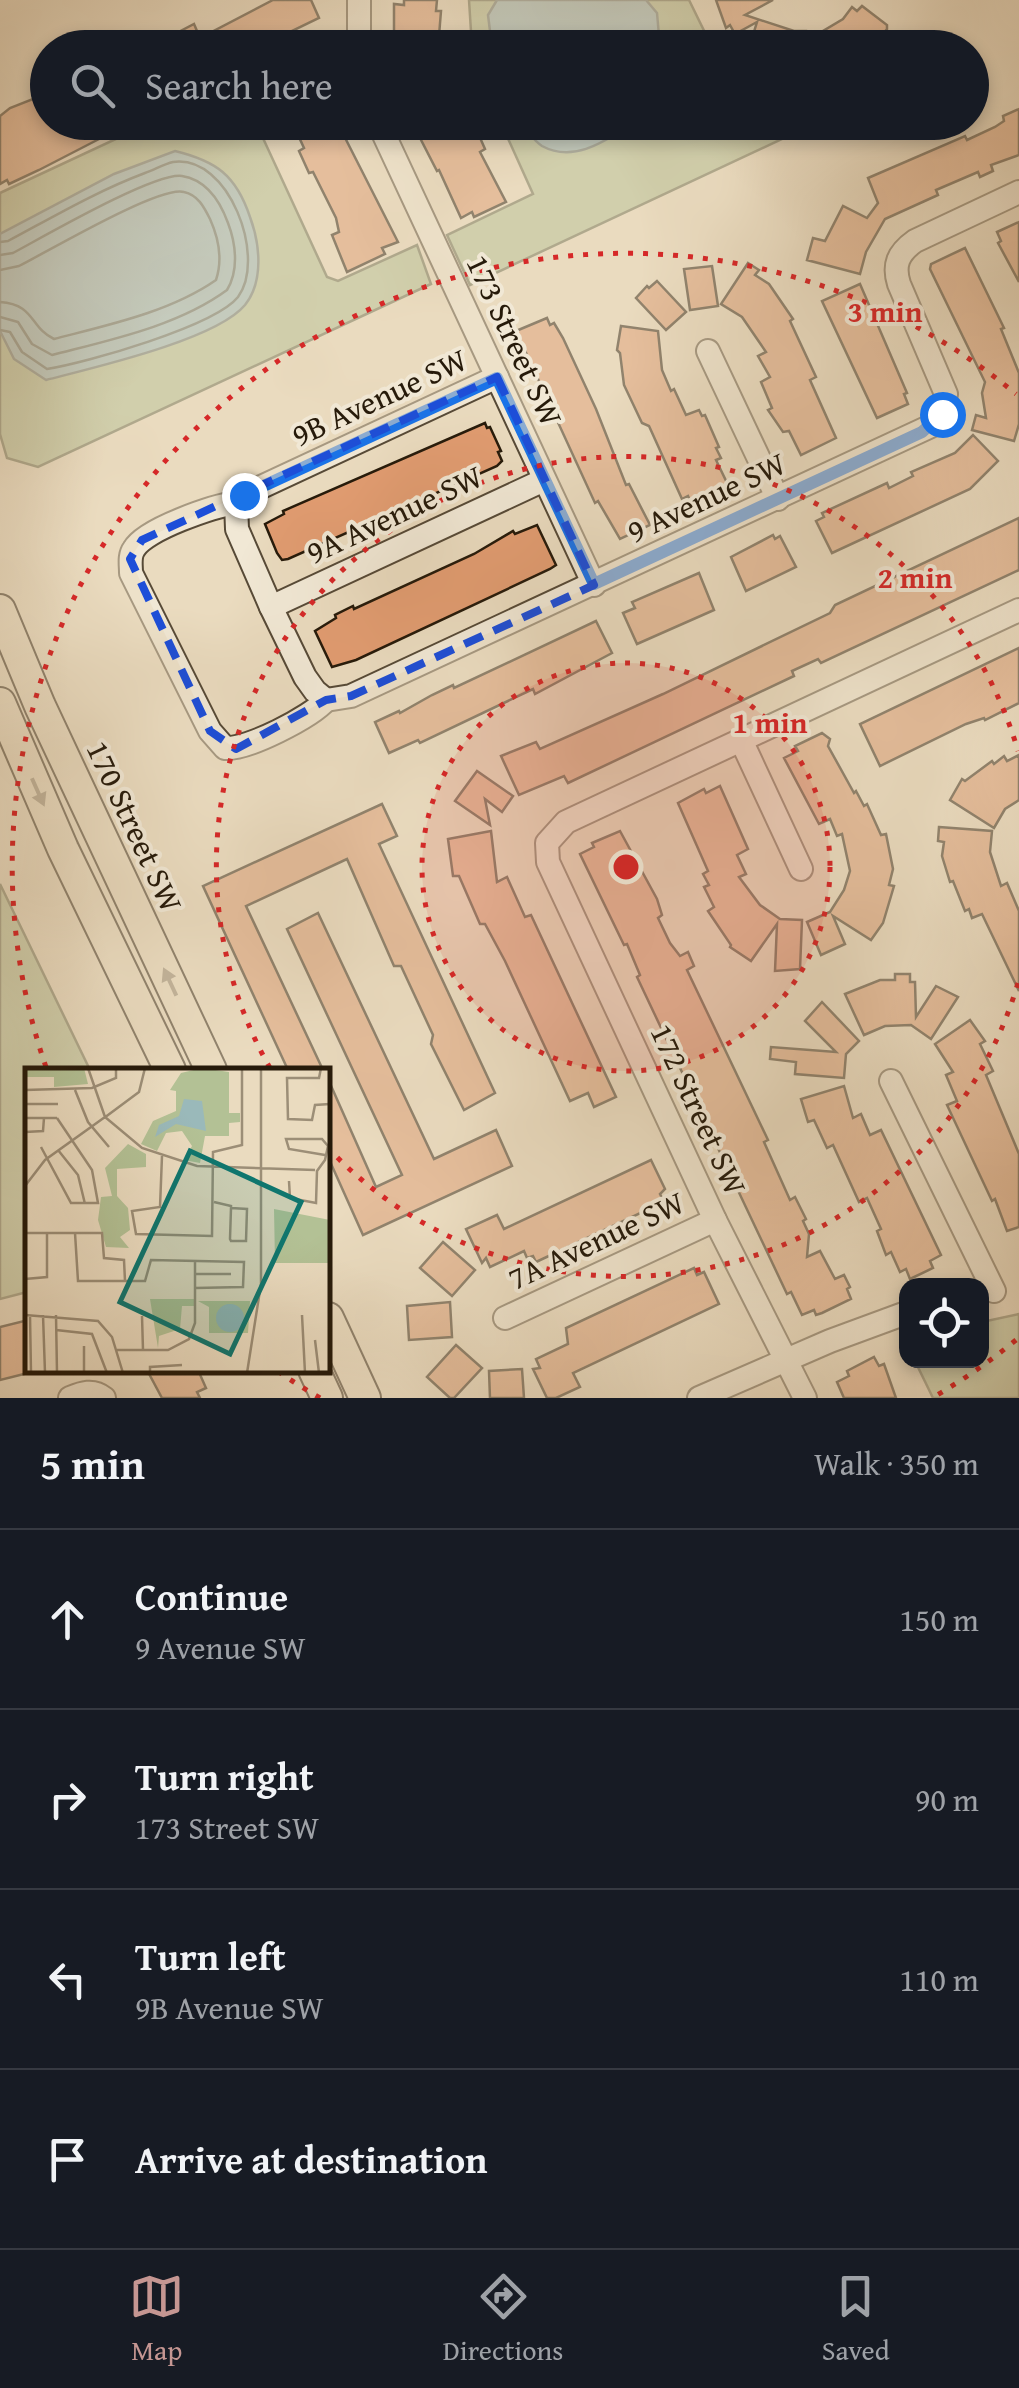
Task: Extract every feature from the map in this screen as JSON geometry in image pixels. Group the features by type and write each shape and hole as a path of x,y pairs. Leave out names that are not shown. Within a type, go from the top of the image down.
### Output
{"main road":[{"name":"170 Street SW","path":"0,610 40,706 210,1068"},
{"path":"0,702 63,849 169,1068"},
{"path":"330,1322 365,1398"},
{"path":"315,1373 327,1398"}],"street":[{"path":"359,0 359,30"},
{"name":"173 Street SW","path":"386,140 594,584"},
{"name":"9 Avenue SW","path":"326,700 351,696 922,432 942,414 946,403 944,384 898,284 899,256 914,241 1019,192"},
{"path":"708,352 778,499"},
{"name":"9B Avenue SW","path":"326,700 318,710 250,743 225,748 210,731 131,572 130,559 142,540 210,506 236,503 244,495 497,378"},
{"name":"9A Avenue SW","path":"272,607 544,480"},
{"path":"236,503 236,528 272,607 305,678 314,692 326,700"},
{"path":"801,869 741,740 1019,610"},
{"name":"172 Street SW","path":"741,740 566,822 547,844 548,862 715,1220 805,1398"},
{"path":"891,1081 982,1278"},
{"name":"7A Avenue SW","path":"506,1318 715,1220"},
{"path":"989,1292 1019,1286"},
{"path":"703,1397 899,1316"},
{"path":"70,1398 84,1393 98,1393 104,1398"}],"highlighted area":[{"path":"497,377 594,585 351,696 326,700 236,749 210,731 130,559 142,540"}],"green space":[{"path":"469,0 689,0 704,30 471,30"},
{"path":"114,140 264,140 327,277 338,281 417,245 431,284 38,467 7,458 0,434 0,193"},
{"path":"509,140 780,140 470,285 447,235 533,194"},
{"path":"0,884 89,1068 25,1068 25,1293 0,1299"},
{"path":"1019,1314 1019,1398 933,1398 918,1368 989,1368 989,1320"}],"water":[{"path":"497,0 646,0 657,13 658,30 490,30 488,15"},
{"path":"605,140 567,152 554,151 536,141"},
{"path":"175,151 223,172 244,203 256,239 258,262 255,285 245,305 230,318 181,341 46,380 14,359 0,331 0,234 114,174"}],"building":[{"path":"273,0 311,0 319,18 294,30 215,30"},
{"path":"404,0 437,0 436,11 441,11 439,30 394,30 394,4 404,5"},
{"path":"716,0 773,0 745,15 791,30 755,30 757,22 742,30 733,30 730,25 726,28"},
{"path":"862,6 887,29 824,30 843,19 852,7 857,11"},
{"path":"30,100 30,140 97,140 9,184 7,180 0,184 0,116"},
{"path":"1019,109 1019,155 991,165 993,171 980,177 978,172 936,190 938,195 885,219 866,252 860,274 807,260 813,238 825,241 843,206 867,218 878,203 868,178 956,140 989,140 989,130 1004,121 1003,116"},
{"path":"300,140 346,140 398,242 382,248 385,254 347,272 332,235 339,232 336,218 313,172 309,173 299,151 304,148"},
{"path":"421,140 481,140 485,149 480,152 506,202 474,217 472,212 461,218"},
{"path":"1019,222 1019,282 998,243 1001,241 997,232"},
{"path":"965,248 1004,328 1001,329 1019,373 1019,424 1014,441 972,430 976,415 986,418 982,393 985,382 930,269 931,264"},
{"path":"748,263 759,270 755,275 769,284 793,319 790,321 816,377 810,380 836,438 801,455 789,431 783,432 768,410 772,408 761,382 770,377 758,356 766,352 742,317 721,304"},
{"path":"712,266 718,306 690,310 684,269"},
{"path":"657,281 686,312 666,330 636,298"},
{"path":"860,284 907,393 904,394 908,404 877,418 822,301"},
{"path":"547,318 563,338 626,485 629,484 650,525 620,539 598,501 595,503 516,331"},
{"path":"621,326 658,331 662,370 671,391 674,389 686,415 699,410 705,415 719,447 716,448 721,458 716,460 728,485 693,507 688,496 682,499 649,426 642,423 624,385 617,350"},
{"path":"485,423 501,451 498,452 502,461 497,466 288,559 282,560 277,553 265,524 284,514 283,511"},
{"path":"973,435 998,461 970,489 832,553 816,521 824,517 822,513 887,483 889,488 913,476 911,472 955,453"},
{"path":"1019,518 1019,570 821,663 818,659 792,671 794,676 568,783 564,776 519,795 501,756 536,742 540,749 663,694 830,613 835,605"},
{"path":"537,525 556,565 356,660 332,667 315,631 335,615 474,554 513,531 515,534"},
{"path":"773,535 775,539 780,536 796,567 746,591 731,557"},
{"path":"699,573 714,610 637,644 623,613 635,608 632,602"},
{"path":"596,621 612,653 535,694 533,689 420,743 418,740 389,753 375,722"},
{"path":"1019,648 1019,703 880,766 860,724"},
{"path":"822,733 830,739 828,746 854,793 864,806 867,804 881,835 886,834 893,869 889,885 894,886 883,923 871,940 833,916 845,944 821,955 807,922 830,912 850,871 842,834 837,836 830,819 819,824 784,758 798,751 795,746"},
{"path":"1019,755 1019,800 1005,809 994,828 950,800 962,779 965,781 992,761 994,764 1004,756 1007,761"},
{"path":"477,771 513,796 502,812 485,799 490,825 455,801"},
{"path":"720,786 748,849 737,855 746,874 739,877 760,905 780,919 802,920 800,969 775,971 777,924 751,961 730,947 708,911 714,907 704,887 709,885 703,874 708,871 678,803 704,789 706,793"},
{"path":"382,804 397,836 379,844 495,1093 464,1110 431,1044 433,1035 401,966 394,966 347,859 246,906 322,1068 287,1068 203,886"},
{"path":"939,827 992,831 990,852 1001,886 1007,883 1019,911 1019,991 982,914 972,918 969,909 965,911 953,881 950,882 942,856 944,842 938,841"},
{"path":"491,831 497,882 507,877 525,917 531,915 616,1097 594,1107 588,1093 570,1101 505,961 485,924 480,924 459,876 453,876 448,839"},
{"path":"620,831 657,899 662,915 658,918 670,943 680,956 688,952 694,966 687,970 768,1140 764,1142 790,1200 795,1197 806,1219 803,1221 809,1234 807,1257 820,1251 835,1279 844,1275 850,1287 847,1289 851,1299 822,1313 816,1315 814,1310 802,1315 791,1292 787,1294 637,977 640,975 627,944 624,945 580,854 594,847 592,843"},
{"path":"318,913 434,1159 496,1130 512,1166 363,1235 330,1161 330,1084 376,1187 402,1175 287,929"},
{"path":"895,974 910,974 910,982 915,982 916,1017 936,986 958,997 931,1039 911,1025 885,1026 864,1035 845,994 880,980 895,980"},
{"path":"822,1002 859,1041 846,1054 844,1078 795,1074 796,1062 770,1059 771,1047 836,1052 805,1021"},
{"path":"970,1020 985,1041 980,1044 993,1071 986,1075 1019,1154 1019,1227 1007,1231 947,1105 957,1101 946,1075 953,1072 935,1044"},
{"path":"844,1086 853,1118 861,1114 870,1135 881,1130 941,1255 930,1261 933,1268 910,1278 906,1269 900,1272 891,1252 886,1255 877,1231 881,1229 867,1198 859,1202 833,1145 827,1148 814,1120 808,1122 801,1099"},
{"path":"651,1160 665,1189 660,1194 664,1202 536,1262 533,1256 527,1258 524,1251 490,1267 486,1258 482,1263 466,1229 497,1215 504,1229"},
{"path":"443,1242 475,1270 452,1296 420,1268"},
{"path":"694,1268 697,1275 704,1272 719,1304 573,1373 580,1387 547,1398 533,1369 540,1368 536,1359 568,1344 566,1328"},
{"path":"450,1302 452,1337 409,1340 407,1306"},
{"path":"25,1321 28,1373 0,1380 0,1327"},
{"path":"456,1345 482,1368 450,1398 427,1377"},
{"path":"874,1357 879,1366 884,1364 896,1398 844,1398 837,1382 849,1376 847,1371"},
{"path":"522,1369 524,1398 490,1398 489,1371"},
{"path":"149,1373 199,1373 206,1388 197,1392 200,1398 162,1398"}],"route":[{"path":"244,495 497,378 594,584 922,432 942,414"}]}
